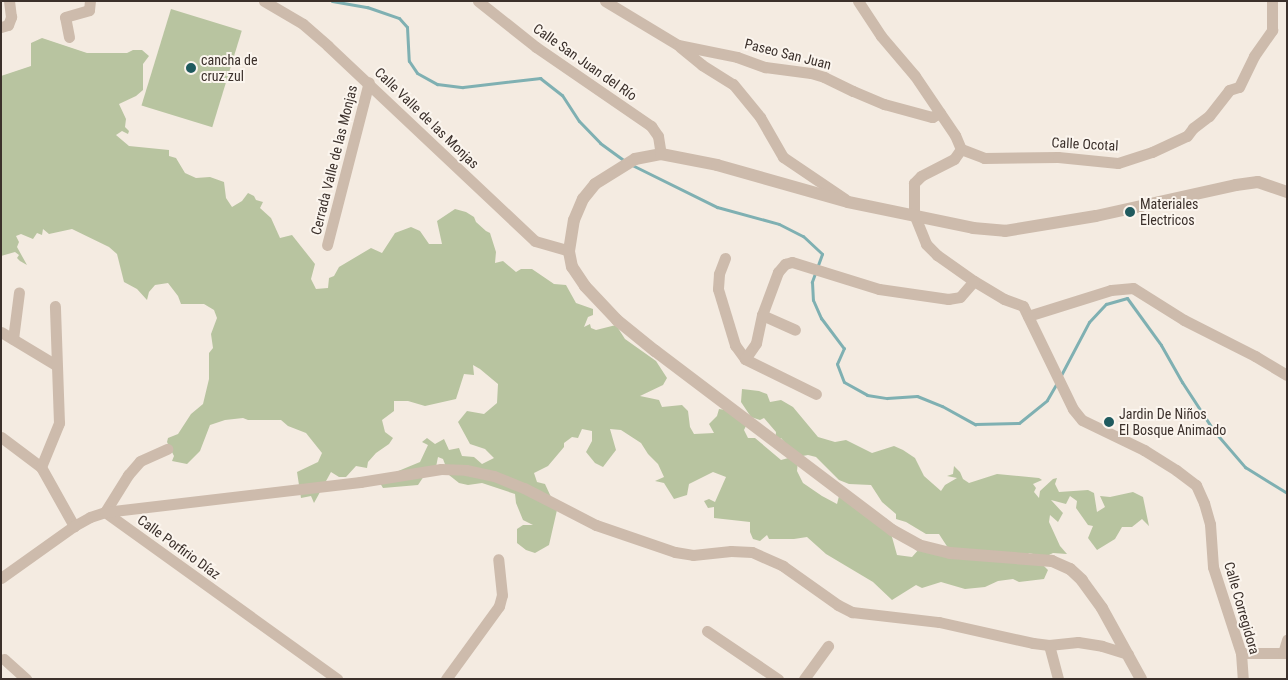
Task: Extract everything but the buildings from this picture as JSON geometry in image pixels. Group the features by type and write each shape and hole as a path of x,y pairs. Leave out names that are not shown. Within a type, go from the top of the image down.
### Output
{"street":[{"path":"1,27 8,24 11,18 9,1"},
{"path":"69,37 64,17 89,10 90,1"},
{"name":"Calle Valle de las Monjas","path":"264,1 303,24 369,82 535,241 569,251"},
{"name":"Calle San Juan del Río","path":"478,1 536,47 651,126 658,136 661,154"},
{"name":"Paseo San Juan","path":"605,1 678,45 737,57 765,67 824,76 853,92 884,104 932,117 940,113"},
{"path":"858,1 880,36 915,76 955,135 961,149 954,159 921,176 914,184 914,214 926,244 937,255 1004,299 1023,306 1028,316 1112,290 1133,288 1184,320 1272,365 1287,375"},
{"name":"Calle Ocotal","path":"961,149 984,158 1058,157 1118,163 1152,152 1188,136 1193,128 1209,116 1229,90 1239,87 1254,56 1272,30 1272,1"},
{"path":"678,45 702,65 734,84 760,117 783,157 848,202"},
{"name":"Cerrada Valle de las Monjas","path":"328,245 369,82"},
{"path":"1141,679 1102,608 1082,580 1070,569 1052,561 950,553 919,545 892,530 617,320 585,286 572,267 569,251 574,220 583,199 595,184 612,171 635,159 661,154 710,163 848,202 914,214 973,228 1005,231 1096,216 1236,185 1258,182 1287,192"},
{"path":"725,258 719,274 718,289 735,345 745,358 816,394"},
{"path":"745,358 756,343 762,315 780,268 792,262 879,289 948,299 960,297 974,281"},
{"path":"13,339 19,292"},
{"path":"41,467 59,423 55,306"},
{"path":"762,315 795,330"},
{"name":"Calle Corregidora","path":"1028,316 1073,409 1082,420 1144,450 1176,470 1196,486 1210,524 1212,555 1218,584 1240,653 1243,679"},
{"path":"1,332 56,364"},
{"path":"1,437 41,467 74,526"},
{"path":"105,512 128,475 140,462 167,449"},
{"path":"1,578 74,526 90,516 105,512 360,482 441,469 466,470 502,479 596,525 675,552 693,555 731,551 752,552 783,566 838,605 852,612 939,622 1049,645 1078,642 1102,646 1128,654"},
{"name":"Calle Porfirio Díaz","path":"105,512 337,679"},
{"path":"446,679 499,606 502,595 498,559"},
{"path":"707,631 778,679"},
{"path":"1240,653 1285,653 1287,640"},
{"path":"1049,645 1058,679"},
{"path":"804,679 828,646"},
{"path":"4,659 26,679"}],"green space":[{"name":"cancha de cruz zul","path":"171,9 242,31 212,127 141,106"},
{"path":"42,38 87,53 127,53 133,50 142,50 149,56 143,64 143,90 136,96 119,104 126,119 125,127 129,131 128,134 122,131 116,135 129,146 169,150 169,156 176,158 185,173 196,178 210,177 224,182 226,198 232,207 242,201 248,193 254,196 256,200 263,202 260,208 271,218 280,238 292,235 315,264 311,279 316,289 328,288 329,278 334,276 339,267 371,248 382,253 395,233 411,227 420,231 429,244 442,244 437,221 455,209 466,212 474,217 476,222 490,233 496,252 495,263 503,261 516,272 521,269 532,269 554,284 566,285 576,303 593,309 593,315 588,317 584,327 590,324 591,328 596,330 616,325 625,339 656,361 667,378 663,385 640,396 659,400 662,407 682,405 688,411 690,427 694,434 714,433 709,424 717,416 719,409 726,410 746,426 744,430 748,438 755,438 781,460 792,457 798,461 797,471 803,483 822,496 837,504 839,496 887,519 897,555 912,557 920,548 950,551 939,534 926,534 906,522 896,519 896,514 882,502 871,485 849,484 839,480 816,457 808,455 797,457 781,438 775,444 776,432 764,418 760,420 751,417 741,402 742,389 759,391 767,394 770,402 781,400 793,407 818,437 835,442 846,440 872,453 894,446 903,450 915,458 924,476 941,491 945,485 957,478 947,476 953,474 954,466 960,472 963,479 969,483 997,474 1039,478 1042,480 1033,484 1036,488 1034,492 1039,498 1040,491 1053,479 1057,478 1055,484 1059,492 1088,490 1094,493 1097,512 1105,507 1100,496 1110,497 1133,492 1143,497 1149,526 1142,519 1132,527 1122,527 1115,539 1097,550 1088,538 1093,526 1088,525 1076,508 1077,501 1070,496 1066,504 1051,500 1063,513 1058,522 1050,515 1049,522 1060,546 1067,554 1053,553 1045,557 1029,553 1024,559 1038,560 1048,570 1044,579 1019,582 1013,579 998,581 985,587 965,589 941,582 922,588 916,585 892,600 873,582 826,554 807,537 769,539 767,535 760,541 753,539 750,532 750,522 714,518 714,507 708,508 704,501 709,499 715,502 726,477 713,472 689,484 687,495 674,499 664,483 655,481 664,477 658,464 641,443 621,430 610,429 616,450 603,467 595,463 586,452 592,441 592,431 582,429 578,438 572,437 564,443 564,447 548,466 534,473 537,482 545,484 557,510 549,545 535,553 526,550 517,543 517,529 523,525 533,525 523,520 516,503 515,494 482,483 468,485 459,483 449,475 443,459 438,457 436,467 426,473 418,485 383,488 380,483 391,474 420,462 428,445 422,442 427,438 435,444 444,439 449,450 459,448 462,456 474,457 482,464 494,458 485,449 470,444 458,422 467,411 484,414 497,403 498,384 473,365 474,375 464,374 456,399 425,406 408,401 394,401 394,411 382,420 385,432 393,438 389,444 376,453 368,462 367,468 356,466 346,477 339,477 331,472 314,503 311,496 301,498 297,472 318,462 322,453 306,433 288,426 281,420 248,420 243,418 225,420 210,425 200,451 187,464 172,461 174,456 167,442 168,438 178,434 191,414 203,404 209,379 209,353 213,348 211,334 217,318 214,310 204,304 181,304 178,296 168,283 155,285 149,292 147,300 137,289 124,282 117,254 109,247 72,229 49,234 43,229 42,235 37,233 33,239 21,234 16,236 19,242 17,247 27,265 17,258 19,255 15,252 1,256 1,76 31,66 31,43"}],"waterway":[{"path":"332,1 367,7 399,18 407,27 409,61 417,73 437,84 463,87 540,78 562,95 579,121 600,143 625,161"},
{"path":"632,165 717,207 779,224 803,236 822,254 812,282 813,300 821,318 844,348 837,364 844,382 867,395 887,398 917,396 942,406 975,424 1019,423 1047,400 1057,383"},
{"path":"1060,377 1089,322 1106,304 1127,298 1161,345 1182,382 1214,431 1245,467 1287,493"}],"place":[{"name":"cancha de cruz zul","path":"191,68"},
{"name":"Materiales Electricos","path":"1130,212"},
{"name":"Jardin De Niños El Bosque Animado","path":"1109,422"}]}
